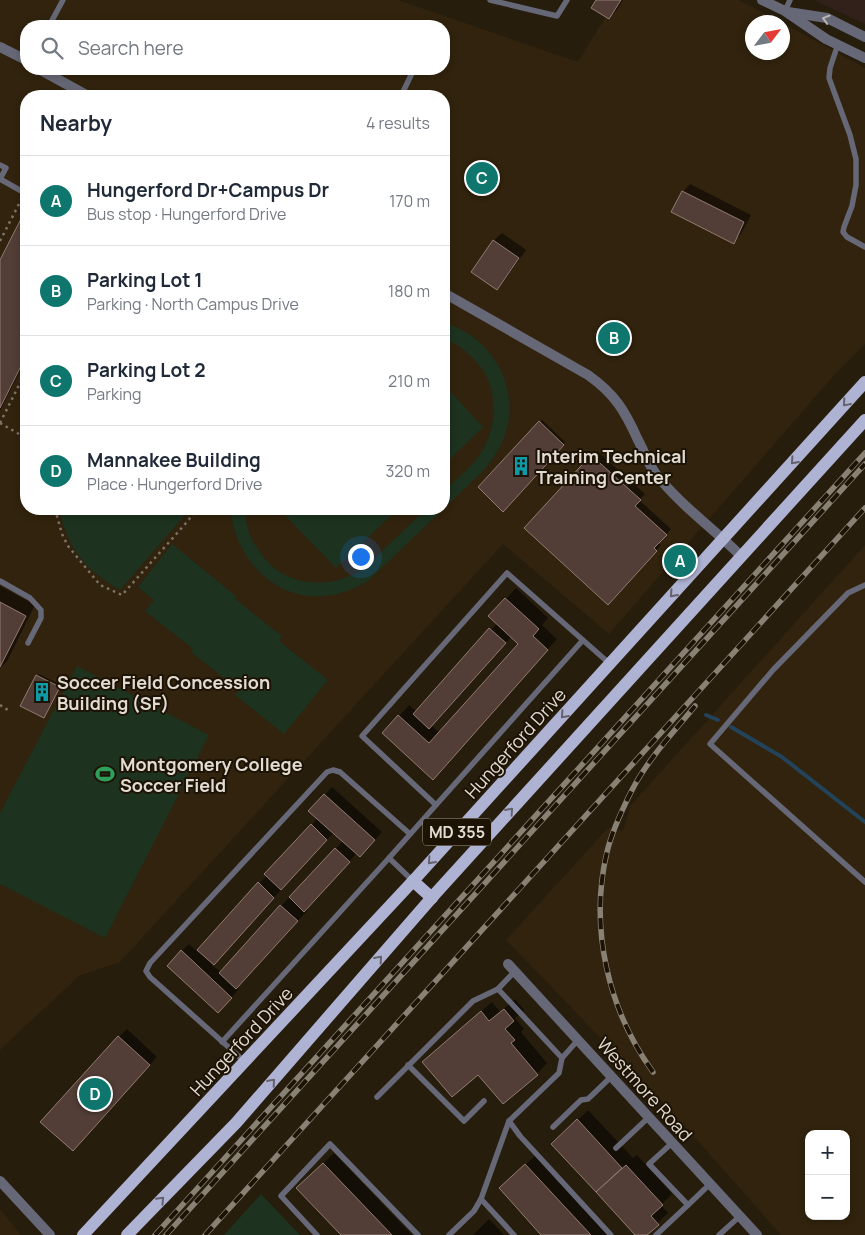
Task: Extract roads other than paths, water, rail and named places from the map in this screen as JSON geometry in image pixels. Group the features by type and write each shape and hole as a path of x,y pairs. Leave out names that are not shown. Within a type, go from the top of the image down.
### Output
{"main road":[{"name":"Hungerford Drive","path":"83,1235 413,881 865,382"},
{"name":"MD 355","path":"127,1235 236,1123 432,898 865,420"},
{"path":"413,881 432,898"}],"street":[{"path":"762,0 785,11 826,39 865,58"},
{"path":"785,11 827,18 865,36"},
{"path":"0,46 20,57"},
{"path":"50,75 77,90"},
{"path":"450,296 604,386 630,421 654,472 671,492 741,556"},
{"name":"Westmore Road","path":"511,967 757,1235"},
{"path":"0,1181 50,1235"}],"lane":[{"path":"52,20 63,0"},
{"path":"490,0 557,16 567,0"},
{"path":"785,11 790,0"},
{"path":"838,44 830,68 829,78 850,135 856,159 856,185 844,232 847,237 865,247"},
{"path":"404,90 411,75"},
{"path":"0,165 6,168 0,179 20,190"},
{"path":"436,805 362,736 507,573 610,664"},
{"path":"0,581 30,598 41,610 41,618 28,643"},
{"path":"865,586 854,589 841,600 772,670 710,744 865,882"},
{"path":"222,1042 583,640"},
{"path":"245,1062 150,978 146,971 150,963 327,772 333,770 340,772 410,834"},
{"path":"389,858 413,881"},
{"path":"376,1097 473,1001 498,989 511,967"},
{"path":"498,989 562,1058"},
{"path":"449,1235 474,1210 481,1199 509,1121 559,1073 562,1058 578,1040"},
{"path":"408,1065 464,1121 484,1101"},
{"path":"553,1128 581,1100 588,1099 612,1076"},
{"path":"616,1148 649,1117"},
{"path":"509,1121 520,1136 611,1235"},
{"path":"672,1143 649,1164 688,1205"},
{"path":"317,1235 281,1196 330,1144 418,1235"},
{"path":"656,1235 710,1184"},
{"path":"481,1199 514,1235"},
{"path":"719,1235 740,1216"}],"waterway":[{"path":"706,715 718,720"},
{"path":"731,727 782,757 865,822"}],"railway":[{"path":"155,1235 865,453"},
{"path":"166,1235 865,464"},
{"path":"205,1235 865,508"},
{"path":"653,1072 637,1048 624,1022 606,967 600,909 602,880 612,836 637,780 652,758 695,706"}],"place":[{"name":"Parking Lot 2","path":"482,178"},
{"name":"Parking Lot 1","path":"614,338"},
{"name":"Interim Technical Training Center","path":"521,466"},
{"name":"Hungerford Dr+Campus Dr","path":"680,561"},
{"name":"Soccer Field Concession Building (SF)","path":"42,692"},
{"name":"Montgomery College Soccer Field","path":"105,774"},
{"name":"Mannakee Building","path":"95,1094"}]}
